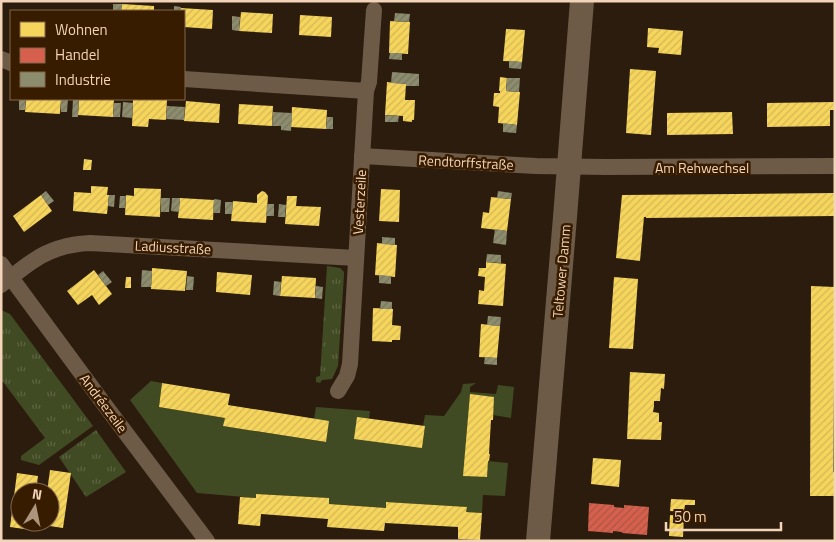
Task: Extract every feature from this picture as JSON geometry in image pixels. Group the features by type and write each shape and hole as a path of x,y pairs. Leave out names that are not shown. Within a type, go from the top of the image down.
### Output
{"main road":[{"name":"Teltower Damm","path":"538,541 582,1"}],"street":[{"name":"Vesterzeile","path":"338,391 347,376 350,364 366,91 369,82 374,10"},
{"path":"185,79 366,91"},
{"name":"Rendtorffstraße","path":"362,156 536,166 569,166"},
{"name":"Am Rehwechsel","path":"569,166 835,166"},
{"name":"Ladiusstraße","path":"6,281 44,254 67,246 90,243 356,258"},
{"name":"Andréezeile","path":"1,264 6,281 207,541"}],"green space":[{"path":"327,266 340,268 344,275 338,366 332,379 322,380 320,383 316,382 316,377 320,376"},
{"path":"1,310 10,314 93,426 39,465 21,460 21,456 45,438 1,379"},
{"path":"151,381 162,383 159,407 225,418 224,426 325,442 314,419 316,407 370,411 369,419 422,448 425,415 444,416 461,392 463,384 476,383 470,387 470,392 496,394 498,385 514,387 511,418 493,415 494,397 470,395 464,476 486,477 488,461 508,463 505,496 483,495 482,513 466,512 466,507 386,502 386,508 329,504 329,498 256,494 256,498 197,493 130,400"},
{"path":"96,430 126,472 86,497 59,457"}],"building: Wohnen":[{"path":"122,4 154,6 154,10 122,10"},
{"path":"181,8 213,10 212,29 185,27 185,10 181,10"},
{"path":"241,12 273,14 272,33 239,31"},
{"path":"300,15 332,17 331,37 299,35"},
{"path":"390,21 410,22 408,54 389,53"},
{"path":"648,28 683,31 681,55 658,53 659,48 647,47"},
{"path":"506,29 525,30 522,62 503,61"},
{"path":"630,69 656,71 651,135 626,133"},
{"path":"500,77 507,78 506,91 520,92 517,125 498,123 499,107 493,106 494,93 500,93"},
{"path":"387,82 406,84 405,100 415,100 414,120 412,122 403,121 403,116 385,115"},
{"path":"26,100 61,100 60,114 25,112"},
{"path":"79,100 114,100 113,117 78,115"},
{"path":"133,100 167,100 166,120 149,119 148,127 132,126"},
{"path":"186,101 220,104 219,123 184,121"},
{"path":"835,102 835,110 830,110 830,126 767,127 767,103"},
{"path":"239,104 273,106 272,126 238,124"},
{"path":"292,107 327,110 326,129 291,127"},
{"path":"732,112 733,134 667,135 667,113"},
{"path":"84,159 92,160 91,170 83,170"},
{"path":"91,186 108,187 107,214 73,211 74,192 91,193"},
{"path":"134,188 161,189 160,217 125,215 126,195 134,196"},
{"path":"381,189 400,190 399,222 379,221"},
{"path":"262,191 268,196 266,223 231,221 233,201 257,203 257,195"},
{"path":"835,193 835,216 644,217 640,261 616,258 622,195"},
{"path":"41,195 52,211 24,232 13,216"},
{"path":"287,196 297,196 296,206 321,207 319,226 285,224"},
{"path":"491,197 511,199 507,231 481,228 483,212 489,213"},
{"path":"180,198 214,200 213,220 178,218"},
{"path":"377,243 397,245 395,277 375,275"},
{"path":"486,262 506,264 503,306 478,304 479,290 484,291 485,277 478,276 479,268 486,268"},
{"path":"152,268 187,271 185,291 151,289"},
{"path":"94,270 112,294 99,305 92,295 78,305 67,291"},
{"path":"217,272 252,275 250,295 216,292"},
{"path":"282,276 316,278 315,298 280,296"},
{"path":"126,277 131,277 131,288 125,288"},
{"path":"614,277 638,279 633,349 609,348"},
{"path":"811,286 835,287 833,472 835,472 835,496 810,496"},
{"path":"373,308 393,309 392,325 401,326 400,340 392,340 392,342 372,341"},
{"path":"481,324 500,326 497,358 479,357"},
{"path":"630,372 665,374 664,389 661,388 660,401 654,401 653,412 659,413 659,422 662,422 661,440 627,439"},
{"path":"162,383 230,394 228,405 329,421 326,442 223,426 225,418 159,407"},
{"path":"470,394 494,397 487,477 463,476"},
{"path":"357,417 425,426 422,448 354,439"},
{"path":"593,458 621,460 619,487 591,484"},
{"path":"50,470 71,473 63,528 60,528 60,482 48,482"},
{"path":"17,473 38,476 37,482 16,482"},
{"path":"256,494 329,498 329,504 386,508 386,502 467,507 466,512 482,513 480,540 458,539 458,527 385,523 384,531 327,527 328,519 261,514 260,526 238,524 240,497 256,498"},
{"path":"671,499 695,500 695,505 685,505 684,512 670,511"},
{"path":"670,515 684,516 683,537 669,536"}],"building: Handel":[{"path":"589,503 614,505 614,507 624,508 624,505 649,507 647,535 613,531 613,533 588,531"}],"building: Industrie":[{"path":"113,4 122,4 122,10 113,10"},
{"path":"174,6 181,7 181,10 174,10"},
{"path":"395,13 410,14 409,22 394,21"},
{"path":"232,16 240,17 239,31 232,30"},
{"path":"390,53 402,53 402,60 389,59"},
{"path":"509,61 522,62 521,69 509,68"},
{"path":"392,72 419,74 419,86 391,83"},
{"path":"507,78 520,78 519,92 506,91"},
{"path":"19,100 26,100 25,110 19,110"},
{"path":"61,100 68,100 67,112 61,112"},
{"path":"73,100 79,100 78,117 72,117"},
{"path":"123,102 133,103 132,118 122,117"},
{"path":"114,103 121,103 120,117 113,117"},
{"path":"167,106 185,107 184,120 166,119"},
{"path":"273,112 292,113 291,131 281,130 281,126 272,126"},
{"path":"385,115 399,116 398,122 385,122"},
{"path":"327,117 333,117 333,129 326,129"},
{"path":"503,123 517,125 516,133 503,132"},
{"path":"46,191 54,201 48,205 41,195"},
{"path":"498,191 512,193 511,199 497,198"},
{"path":"109,195 115,195 114,207 108,206"},
{"path":"120,196 126,196 125,208 119,208"},
{"path":"161,198 170,198 169,212 161,212"},
{"path":"172,198 180,198 179,212 171,211"},
{"path":"214,199 221,200 220,213 213,213"},
{"path":"225,202 233,202 232,214 225,214"},
{"path":"267,204 274,204 274,216 266,216"},
{"path":"279,204 286,205 285,217 278,217"},
{"path":"495,229 507,231 506,245 493,243"},
{"path":"382,237 395,238 395,245 382,244"},
{"path":"487,254 501,255 501,263 486,262"},
{"path":"142,270 152,271 151,287 141,287"},
{"path":"103,271 112,282 106,286 98,275"},
{"path":"379,275 391,276 391,284 379,283"},
{"path":"187,276 194,277 193,290 186,290"},
{"path":"274,281 281,282 280,296 273,295"},
{"path":"316,286 323,287 322,299 315,298"},
{"path":"381,301 392,302 392,309 380,309"},
{"path":"488,316 501,317 500,326 487,325"},
{"path":"485,357 497,358 497,365 484,364"}]}
